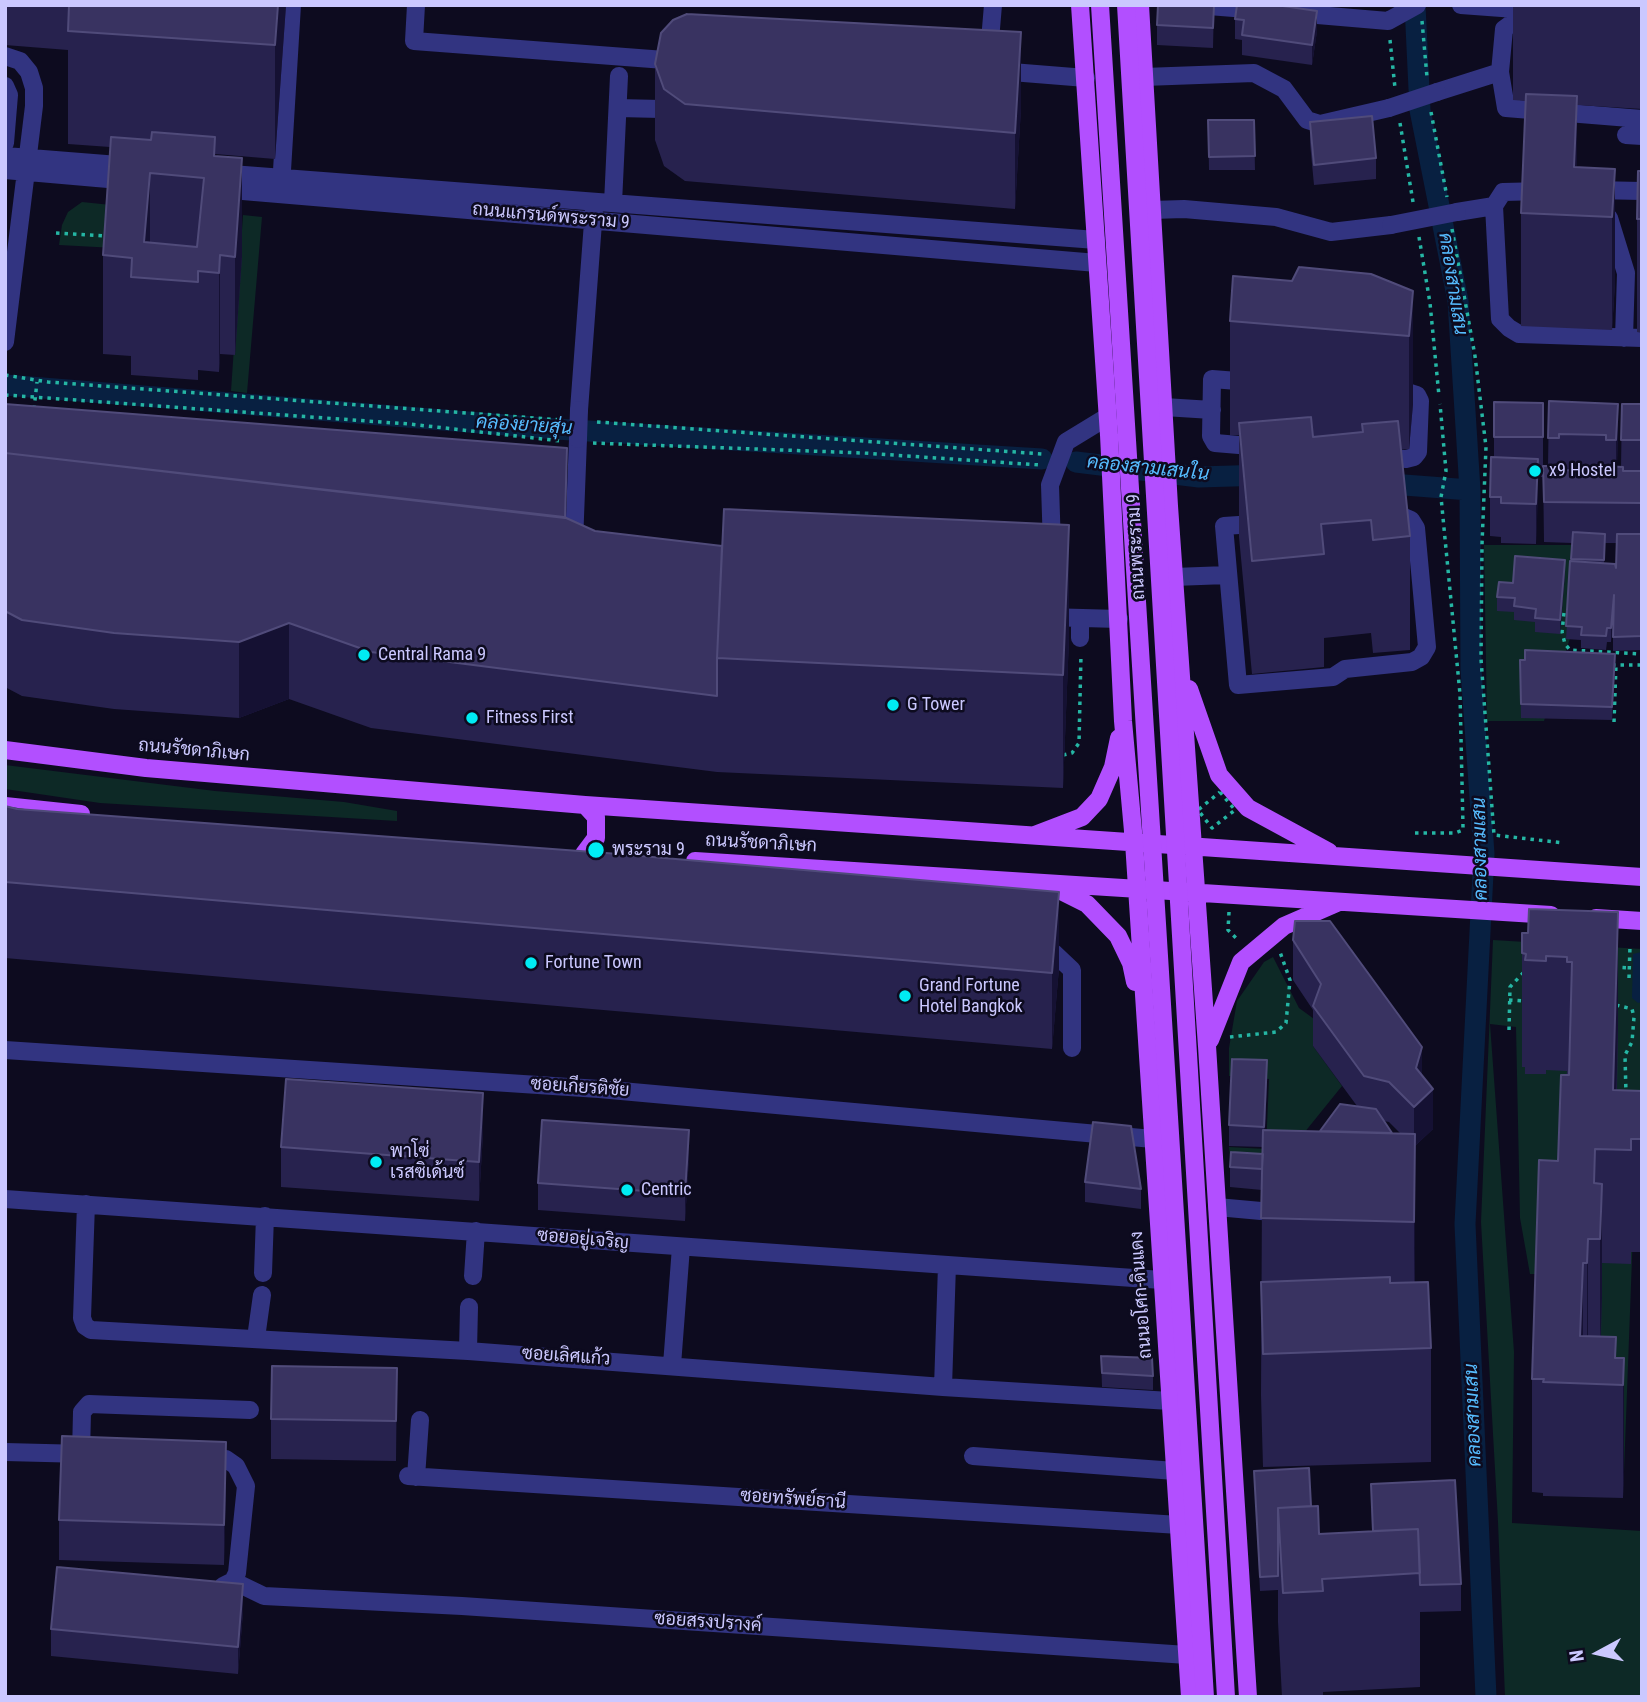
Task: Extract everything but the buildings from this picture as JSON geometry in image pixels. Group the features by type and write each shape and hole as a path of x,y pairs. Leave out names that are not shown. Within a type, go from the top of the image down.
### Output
{"main road":[{"name":"ถนนพระราม 9","path":"1080,5 1109,436 1123,721 1134,842"},
{"name":"ถนนพระราม 9","path":"1100,5 1156,917"},
{"name":"ถนนพระราม 9","path":"1126,5 1226,1697"},
{"name":"ถนนพระราม 9","path":"1140,5 1192,844"},
{"path":"1179,656 1200,727 1219,775 1248,808 1332,854"},
{"path":"1031,838 1082,817 1099,799 1113,766 1123,721"},
{"name":"ถนนรัชดาภิเษก","path":"5,750 146,768 585,805 1031,838 1134,842"},
{"path":"585,805 596,817 596,838 577,854 609,856"},
{"path":"5,806 100,816"},
{"name":"ถนนอโศก-ดินแดง","path":"1134,842 1190,1697"},
{"path":"1134,842 1642,877"},
{"path":"1192,844 1208,1046 1248,1697"},
{"name":"ถนนรัชดาภิเษก","path":"672,860 1024,880 1137,891"},
{"path":"1024,880 1060,890 1087,904 1118,936 1131,963 1146,1026"},
{"path":"1137,891 1642,920"},
{"path":"1208,1046 1241,962 1284,926 1342,901"},
{"name":"ถนนอโศก-ดินแดง","path":"1156,917 1205,1697"},
{"path":"1167,1351 1225,1349"},
{"path":"1176,1475 1233,1479"}],"street":[{"path":"281,186 292,5"},
{"path":"416,5 414,41 700,63"},
{"path":"993,5 987,78 1086,78"},
{"path":"1196,5 1391,28 1419,12"},
{"path":"1461,5 1529,8"},
{"path":"1547,23 1520,20 1507,25 1503,33 1500,72 1502,102 1508,110 1642,119"},
{"path":"5,56 20,61 29,72 34,88 29,165 5,342"},
{"path":"1144,77 1254,73 1284,89 1307,120 1313,123 1389,108 1500,72"},
{"path":"613,203 620,76"},
{"path":"5,86 9,94 5,143"},
{"path":"618,108 661,109"},
{"path":"5,156 29,165 143,175"},
{"path":"5,170 29,165"},
{"name":"ถนนแกรนด์พระราม 9","path":"198,179 592,220 1097,263"},
{"name":"ถนนแกรนด์พระราม 9","path":"281,186 613,203 1096,240"},
{"path":"1609,190 1610,225 1626,273 1633,338 1519,334 1500,319 1494,206 1503,192 1609,190 1642,191"},
{"path":"576,566 573,554 573,450 584,416 594,202"},
{"path":"1152,210 1184,209 1276,217 1331,232 1391,225 1494,206"},
{"path":"1281,371 1360,377 1417,395 1420,401 1418,452 1414,457 1406,458 1216,443 1211,436 1212,410 1212,379 1276,384 1281,371"},
{"path":"1164,407 1212,410"},
{"path":"1052,564 1050,485 1063,448 1107,417"},
{"path":"1359,516 1404,517 1411,520 1416,528 1427,647 1421,657 1412,662 1345,669 1333,677 1238,685 1227,575 1224,526 1359,516"},
{"path":"1174,577 1227,575"},
{"path":"1026,616 1054,610 1080,618 1119,620"},
{"path":"1080,618 1080,638"},
{"path":"709,885 710,862"},
{"path":"1017,950 1054,953 1072,970 1072,1048"},
{"name":"ซอยเกียรติชัย","path":"5,1049 599,1089 1153,1139"},
{"name":"ซอยอยู่เจริญ","path":"5,1199 1162,1280"},
{"name":"ซอยเลิศแก้ว","path":"86,1204 82,1318 85,1326 91,1330 468,1351 943,1387 1170,1401"},
{"path":"1217,1208 1294,1214"},
{"path":"262,1273 265,1216"},
{"path":"473,1276 477,1231"},
{"path":"672,1365 681,1247"},
{"path":"943,1387 947,1265"},
{"path":"256,1338 262,1295"},
{"path":"468,1351 469,1307"},
{"path":"81,1454 82,1412 89,1404 250,1409"},
{"name":"ซอยทรัพย์ธานี","path":"420,1420 412,1476 1179,1525"},
{"path":"5,1452 107,1455"},
{"path":"973,1456 1176,1475"},
{"path":"187,1458 226,1459 244,1476 246,1486 237,1573 233,1581 226,1585 206,1586"},
{"name":"ซอยสรงปรางค์","path":"233,1581 264,1596 489,1608 1187,1655"}],"path":[{"path":"1419,12 1426,65"},
{"path":"1391,28 1395,85"},
{"path":"1401,127 1412,195"},
{"path":"1434,129 1445,188"},
{"path":"56,233 105,237 107,225"},
{"path":"1453,233 1475,356 1486,447 1481,659 1494,835 1563,843 1546,842"},
{"path":"1418,234 1430,303 1446,471 1441,497 1460,694 1463,830 1455,833 1417,833 1437,834"},
{"path":"5,375 48,382 564,421"},
{"path":"34,415 37,382"},
{"path":"5,396 58,399"},
{"path":"584,416 1063,448"},
{"path":"1564,613 1562,632 1564,644 1570,650 1642,654"},
{"path":"1059,755 1072,753 1079,743 1080,638"},
{"path":"1608,665 1642,665"},
{"path":"1614,722 1616,665"},
{"path":"1220,792 1235,810 1212,828 1198,810 1220,792"},
{"path":"1229,912 1228,930 1238,942"},
{"path":"1629,978 1630,946"},
{"path":"1225,1037 1276,1032 1286,1023 1290,980 1278,947"},
{"path":"1608,966 1630,968"},
{"path":"1509,1030 1510,987 1532,968"},
{"path":"1509,1000 1533,1002"},
{"path":"1608,1004 1632,1009 1634,1017 1632,1042 1625,1055 1625,1097"}],"green space":[{"path":"82,202 121,206 115,248 59,245 62,225 68,212"},
{"path":"243,215 262,217 247,393 231,391"},
{"path":"1484,545 1576,545 1571,635 1544,721 1487,721"},
{"path":"5,765 215,791 344,802 397,811 397,821 100,803 5,789"},
{"path":"1493,940 1642,949 1642,1205 1634,1205 1624,1472 1573,1470 1583,1058 1539,1274 1530,1274 1520,1218 1516,1027 1490,1024 1514,1352 1512,1523 1642,1531 1642,1697 1505,1697 1481,1222"},
{"path":"1273,957 1299,1008 1321,1024 1313,1046 1342,1086 1304,1133 1305,1168 1231,1170 1229,1147 1266,1149 1269,1079 1229,1076 1229,1048 1237,1001 1264,962"}],"water":[{"path":"1641,952 1642,1002 1638,1003 1632,998 1633,954"}],"waterway":[{"name":"คลองสามเสน","path":"1415,5 1420,110 1458,301 1470,490 1471,670 1484,854 1465,1224 1486,1697"},
{"name":"คลองยายสุ่น","path":"5,385 556,429 1042,459"},
{"name":"คลองสามเสนใน","path":"1076,462 1199,477 1266,475"},
{"name":"คลองสามเสนใน","path":"1378,483 1470,490"}],"place":[{"name":"x9 Hostel","path":"1535,471"},
{"name":"Central Rama 9","path":"364,655"},
{"name":"G Tower","path":"893,705"},
{"name":"Fitness First","path":"472,718"},
{"name":"พระราม 9","path":"596,850"},
{"name":"Fortune Town","path":"531,963"},
{"name":"Grand Fortune Hotel Bangkok","path":"905,996"},
{"name":"พาโซ่ เรสซิเด้นซ์","path":"376,1162"},
{"name":"Centric","path":"627,1190"}]}
